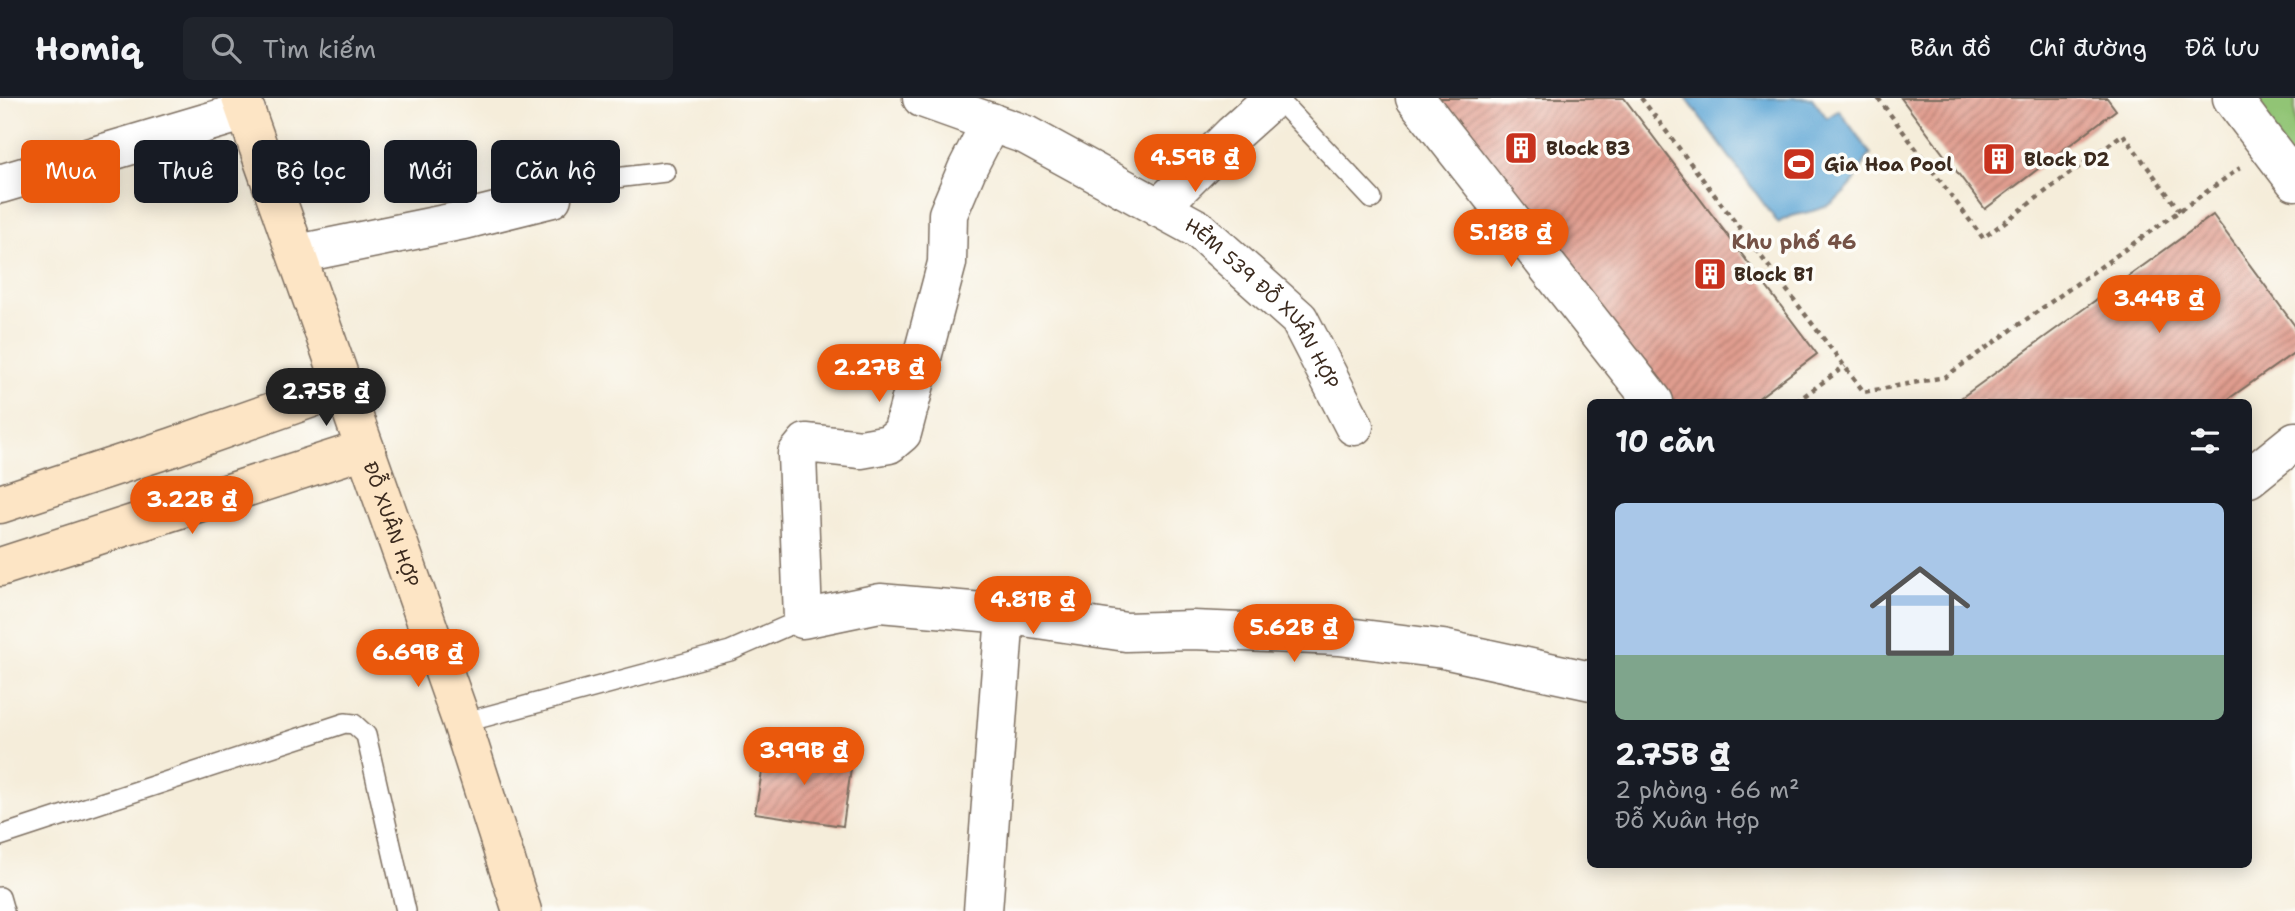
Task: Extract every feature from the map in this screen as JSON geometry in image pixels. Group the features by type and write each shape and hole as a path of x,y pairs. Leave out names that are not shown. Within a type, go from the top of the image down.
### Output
{"main road":[{"name":"ĐỖ XUÂN HỢP","path":"244,104 462,723 522,911"},
{"path":"0,504 343,387"},
{"path":"0,566 365,449"}],"street":[{"name":"HẺM 539 ĐỖ XUÂN HỢP","path":"922,98 1026,135 1198,229 1298,319 1354,426"},
{"path":"1159,208 1233,134 1275,98"},
{"path":"1415,98 1652,399"},
{"path":"2232,98 2295,181"},
{"path":"0,184 244,104"},
{"path":"991,122 947,214 947,262 902,433 889,444 861,449 806,443 797,454 803,619 880,603 1005,614 1126,632 1192,630 1339,636 1443,649 1587,680"},
{"path":"297,254 464,220 532,203"},
{"path":"2252,476 2295,441"},
{"path":"983,911 1005,614"}],"lane":[{"path":"1275,98 1373,199"},
{"path":"620,177 665,172"},
{"path":"462,723 730,651 803,619"},
{"path":"0,836 345,723 354,724 366,735 406,911"},
{"path":"0,897 4,911"}],"path":[{"path":"1641,98 1864,392 1945,377 2269,147"},
{"path":"1878,98 1983,238 2123,134 2180,211"},
{"path":"1800,399 1845,366"}],"green space":[{"path":"2247,98 2295,98 2295,164"}],"water":[{"name":"Gia Hoa Pool","path":"1686,98 1812,98 1827,118 1839,110 1871,154 1863,163 1854,182 1834,202 1778,223"}],"building":[{"path":"1436,98 1624,98 1817,354 1757,399 1663,399"},
{"name":"Block D2","path":"1901,98 2107,98 2116,110 1985,209"},
{"path":"2213,215 2295,326 2295,352 2228,399 1959,399"},
{"path":"766,748 852,761 843,826 755,813"}],"place":[{"name":"Block B3","path":"1521,148"},
{"name":"Block D2","path":"1999,159"},
{"name":"Gia Hoa Pool","path":"1799,164"},
{"name":"Block B1","path":"1710,274"}],"district":[{"name":"Khu phố 46","path":"1794,242"}]}
